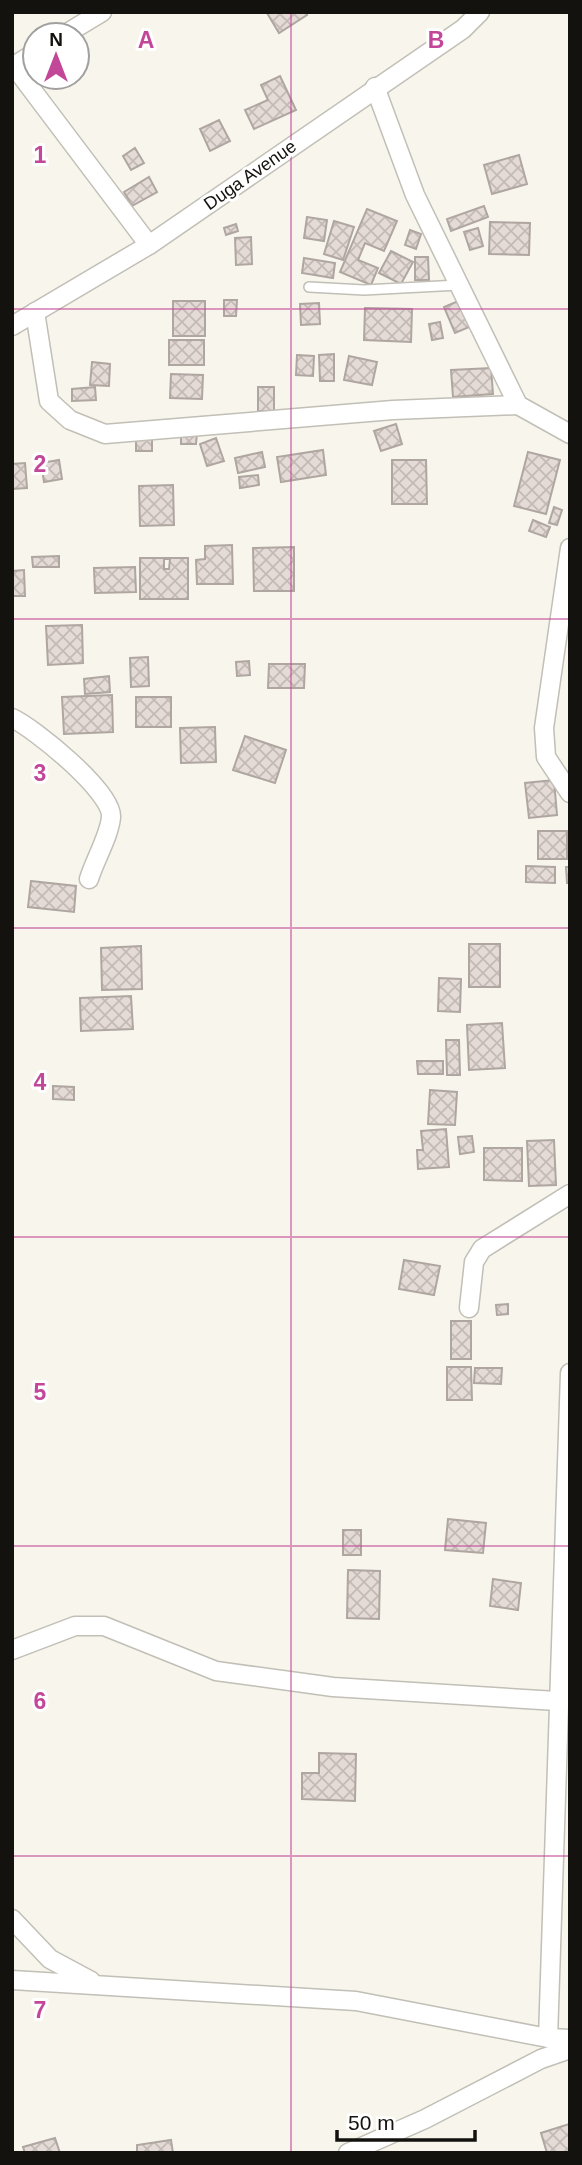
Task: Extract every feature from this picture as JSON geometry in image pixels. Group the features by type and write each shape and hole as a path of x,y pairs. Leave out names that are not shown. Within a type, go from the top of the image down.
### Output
{"street":[{"name":"Duga Avenue","path":"12,326 149,245 463,29 475,14"},
{"path":"13,66 149,245"},
{"path":"375,87 415,195 518,405"},
{"path":"35,312 49,401 70,420 105,434 393,410 518,405 570,434"},
{"path":"570,548 544,728 546,757 570,793"},
{"path":"12,718 64,758 107,800 111,817 89,879"},
{"path":"469,1308 474,1262 482,1249 570,1194"},
{"path":"548,2038 570,1373"},
{"path":"12,1650 75,1626 104,1626 216,1671 333,1688 561,1689"},
{"path":"12,1919 50,1959 96,1983"},
{"path":"12,1980 96,1983 356,2001 548,2038 570,2039"},
{"path":"348,2153 425,2119 541,2059 570,2049"}],"lane":[{"path":"309,287 364,290 459,285"}],"building":[{"path":"305,12 307,15 279,33 267,13"},
{"path":"280,76 296,110 254,129 245,110 268,100 261,85"},
{"path":"219,120 230,141 210,151 200,129"},
{"path":"135,148 144,163 131,170 123,156"},
{"path":"519,155 527,184 492,194 484,165"},
{"path":"149,177 157,192 132,206 124,192"},
{"path":"484,206 488,217 451,231 447,219"},
{"path":"367,209 397,221 384,251 365,243 358,260 378,268 371,285 340,272"},
{"path":"307,217 327,220 324,241 304,238"},
{"path":"334,221 354,227 343,260 324,254"},
{"path":"490,222 530,223 529,255 489,254"},
{"path":"236,224 238,231 226,235 224,228"},
{"path":"478,228 483,246 470,250 464,232"},
{"path":"410,230 421,234 416,249 405,245"},
{"path":"251,237 252,264 236,265 235,238"},
{"path":"391,251 413,262 401,284 379,273"},
{"path":"415,257 428,257 429,280 415,280"},
{"path":"304,258 335,263 333,278 302,273"},
{"path":"463,299 474,325 455,333 444,307"},
{"path":"224,300 237,300 236,316 224,316"},
{"path":"173,301 205,301 205,336 173,336"},
{"path":"319,303 320,324 301,325 300,304"},
{"path":"365,308 412,309 411,342 364,340"},
{"path":"440,322 443,338 432,340 429,324"},
{"path":"169,340 204,340 204,365 169,365"},
{"path":"334,354 334,381 320,381 319,355"},
{"path":"297,355 314,356 313,376 296,375"},
{"path":"349,356 377,362 372,385 344,380"},
{"path":"92,362 110,364 109,386 90,385"},
{"path":"491,368 493,394 453,397 451,370"},
{"path":"171,374 203,375 202,399 170,398"},
{"path":"95,387 96,400 72,401 72,389"},
{"path":"258,387 274,387 274,411 258,411"},
{"path":"396,424 402,444 381,451 374,431"},
{"path":"181,433 197,433 196,444 181,444"},
{"path":"136,438 152,438 152,451 136,451"},
{"path":"216,438 224,461 207,466 200,444"},
{"path":"323,450 326,475 281,482 277,457"},
{"path":"262,452 265,467 238,473 235,458"},
{"path":"528,452 560,460 546,514 514,506"},
{"path":"59,460 62,479 44,482 41,463"},
{"path":"392,460 426,460 427,504 392,504"},
{"path":"25,463 27,488 12,489 12,464"},
{"path":"258,475 259,485 240,488 239,477"},
{"path":"173,485 174,525 140,526 139,486"},
{"path":"554,507 562,510 557,525 549,523"},
{"path":"533,520 550,527 546,537 529,531"},
{"path":"232,545 233,584 197,584 196,560 205,559 205,546"},
{"path":"294,547 294,591 254,591 253,548"},
{"path":"59,556 59,567 33,567 32,557"},
{"path":"140,558 188,558 188,599 140,599","holes":["164,559 170,559 169,569 164,569"]},
{"path":"135,567 136,592 95,593 94,568"},
{"path":"24,570 25,596 12,596 12,571"},
{"path":"82,625 83,663 48,665 46,626"},
{"path":"148,657 149,686 131,687 130,658"},
{"path":"249,661 250,675 237,676 236,662"},
{"path":"269,664 305,664 304,688 268,688"},
{"path":"109,676 110,692 85,694 84,679"},
{"path":"112,695 113,732 64,734 62,697"},
{"path":"136,697 171,697 171,727 136,727"},
{"path":"215,727 216,762 181,763 180,728"},
{"path":"245,736 286,750 275,783 233,770"},
{"path":"554,780 557,815 529,818 525,783"},
{"path":"538,831 567,831 567,859 538,859"},
{"path":"526,866 555,867 555,883 526,882"},
{"path":"566,867 570,867 570,883 567,883"},
{"path":"31,881 76,886 74,912 28,907"},
{"path":"469,944 500,944 500,987 469,987"},
{"path":"141,946 142,989 102,990 101,948"},
{"path":"439,978 461,979 460,1012 438,1011"},
{"path":"131,996 133,1029 81,1031 80,998"},
{"path":"502,1023 505,1068 469,1070 467,1025"},
{"path":"446,1040 459,1040 460,1075 447,1075"},
{"path":"417,1061 443,1061 443,1074 418,1074"},
{"path":"53,1086 74,1087 74,1100 53,1099"},
{"path":"430,1090 457,1092 455,1125 428,1124"},
{"path":"446,1129 449,1167 418,1169 417,1150 423,1150 421,1131"},
{"path":"472,1136 474,1152 460,1154 458,1137"},
{"path":"554,1140 556,1185 529,1186 527,1141"},
{"path":"484,1148 522,1148 522,1181 484,1180"},
{"path":"404,1260 440,1266 434,1295 399,1289"},
{"path":"508,1304 508,1314 497,1315 496,1305"},
{"path":"451,1321 471,1321 471,1359 451,1359"},
{"path":"447,1367 471,1367 472,1400 447,1400"},
{"path":"475,1368 502,1368 501,1384 474,1383"},
{"path":"448,1519 486,1523 483,1553 445,1550"},
{"path":"343,1530 361,1530 361,1555 343,1555"},
{"path":"348,1570 380,1571 379,1619 347,1618"},
{"path":"493,1579 521,1583 518,1610 490,1606"},
{"path":"319,1753 356,1754 355,1801 302,1799 302,1773 319,1773"},
{"path":"569,2124 570,2153 547,2153 541,2133"},
{"path":"55,2138 60,2153 25,2153 23,2147"},
{"path":"171,2140 173,2153 137,2153 137,2145"}]}
